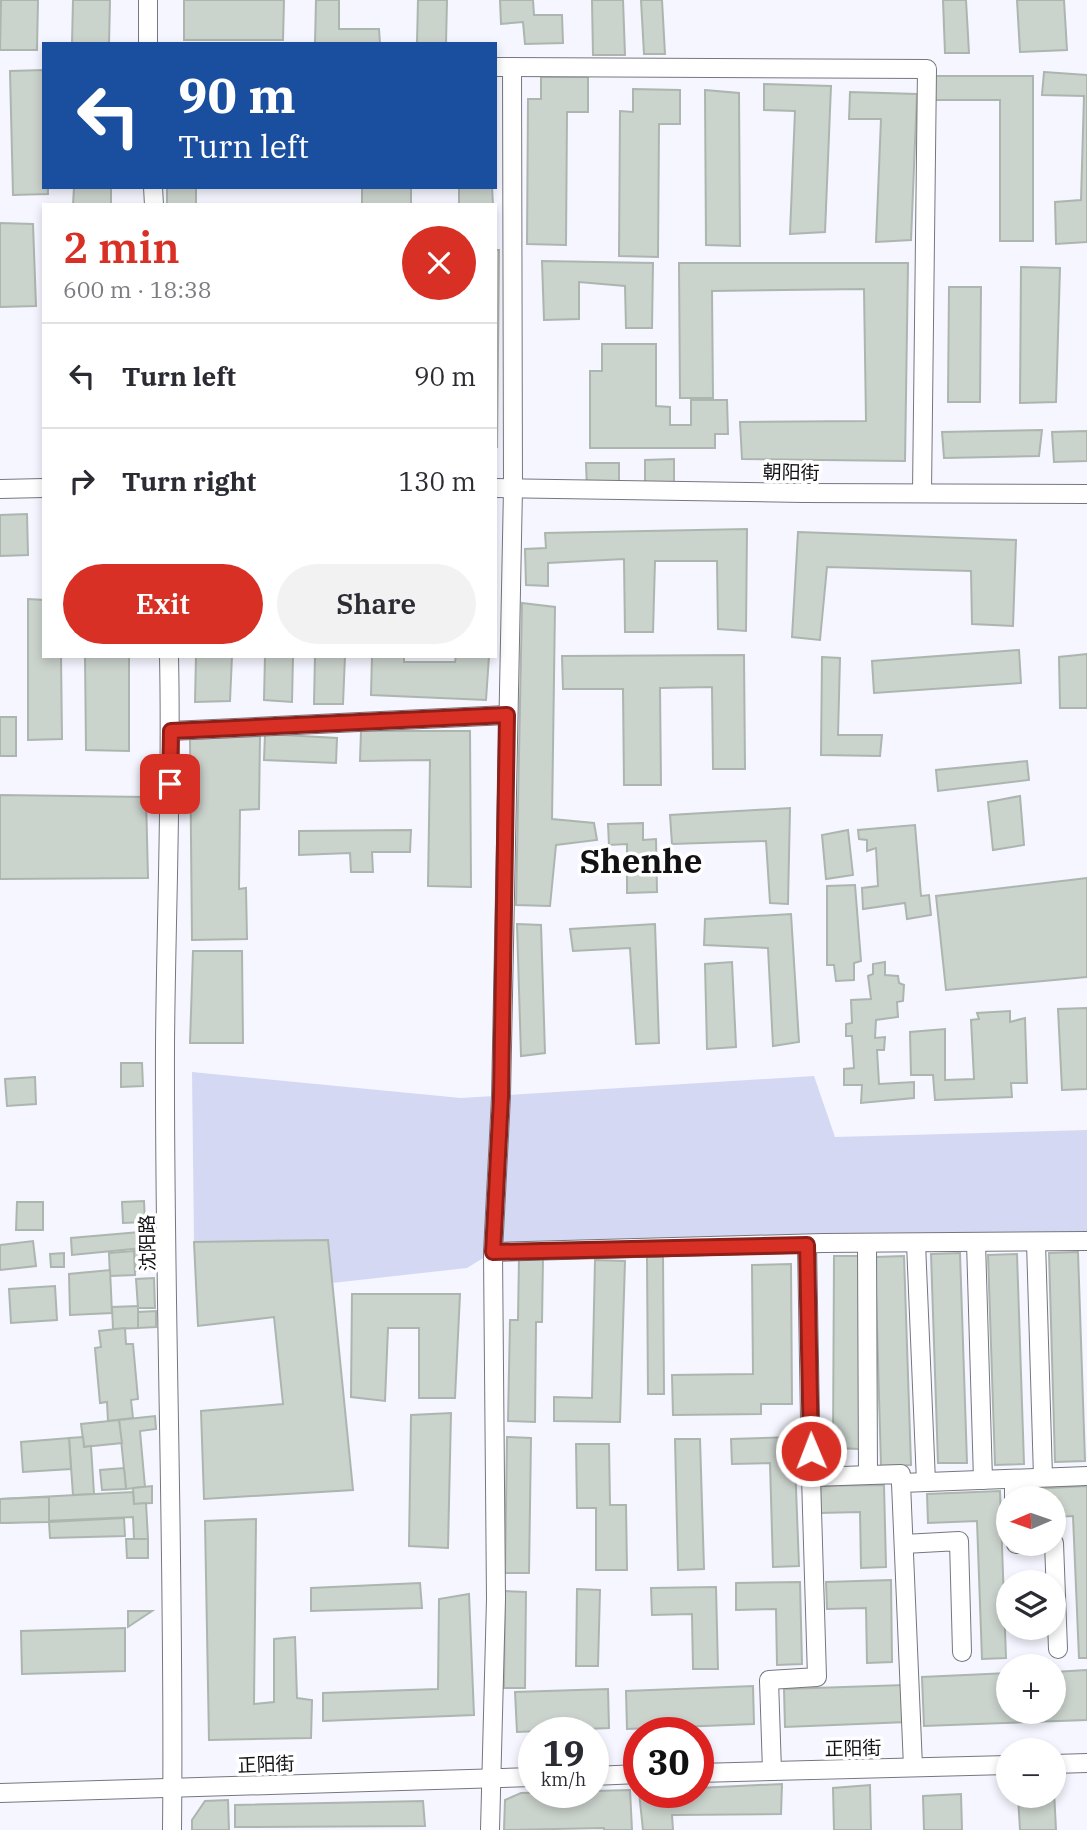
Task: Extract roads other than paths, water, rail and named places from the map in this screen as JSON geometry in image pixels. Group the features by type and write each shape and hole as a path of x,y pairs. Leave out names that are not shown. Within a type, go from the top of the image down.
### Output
{"street":[{"path":"148,0 148,42"},
{"path":"490,1830 496,1599 493,1252 501,1097 507,715 504,67 927,69 922,493"},
{"path":"0,488 42,488"},
{"name":"朝阳街","path":"504,488 1087,494"},
{"name":"沈阳路","path":"169,658 171,731 165,1046 172,1558 172,1830"},
{"path":"171,731 507,715"},
{"path":"493,1252 1087,1241"},
{"path":"976,1242 983,1480"},
{"path":"1036,1242 1043,1477"},
{"path":"867,1243 868,1475"},
{"path":"916,1243 926,1482"},
{"path":"772,1771 769,1680 817,1676 807,1245"},
{"path":"811,1477 901,1474 914,1768"},
{"path":"901,1483 1087,1476"},
{"path":"1014,1479 1014,1486"},
{"path":"904,1544 959,1541 962,1652"},
{"path":"1054,1556 1058,1649"},
{"path":"1066,1764 1087,1763"},
{"name":"正阳街","path":"714,1773 996,1765"},
{"name":"正阳街","path":"0,1793 518,1777"}],"district":[{"name":"Shenhe","path":"641,860"}]}
